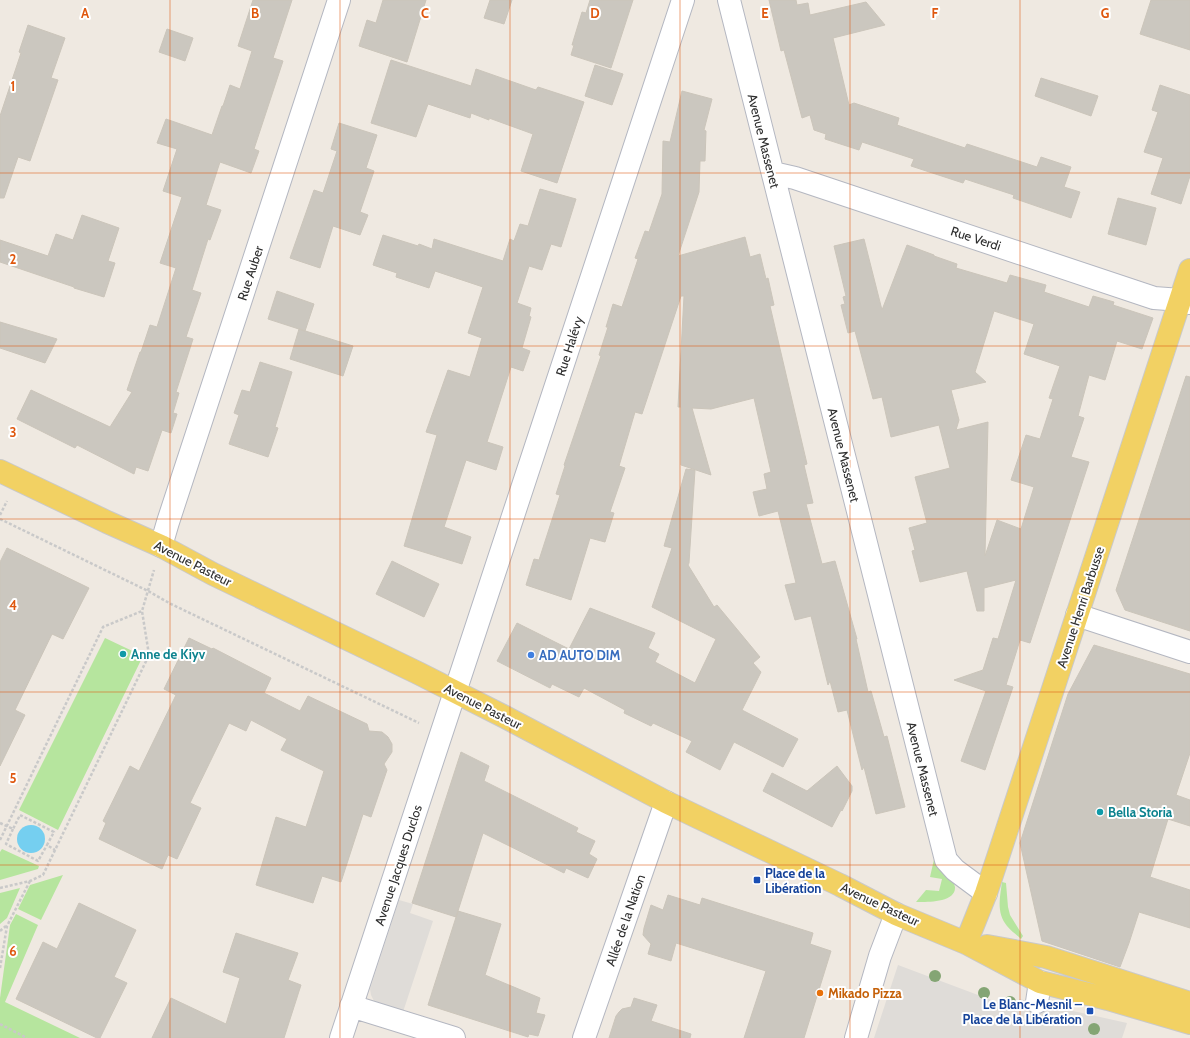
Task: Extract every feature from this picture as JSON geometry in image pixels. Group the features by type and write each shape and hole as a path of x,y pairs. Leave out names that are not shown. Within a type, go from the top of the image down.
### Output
{"main road":[{"name":"Avenue Henri Barbusse","path":"966,943 986,893 1077,615 1185,301 1190,270"},
{"name":"Avenue Pasteur","path":"0,471 161,546 213,574 455,692 666,802 840,885 896,914 966,943"},
{"path":"966,943 1039,992 1108,999 1190,1023"},
{"path":"966,943 1046,957 1190,1003"}],"street":[{"name":"Rue Auber","path":"161,546 339,0"},
{"name":"Rue Halévy","path":"455,692 683,0"},
{"name":"Avenue Massenet","path":"729,0 946,860 955,870 986,893"},
{"name":"Rue Verdi","path":"773,173 795,178 1154,298 1185,301"},
{"path":"1077,615 1190,652"},
{"name":"Avenue Jacques Duclos","path":"341,1038 441,734 446,724 455,692"},
{"name":"Allée de la Nation","path":"584,1038 666,802"},
{"path":"856,1038 880,956 896,914"},
{"path":"351,1006 454,1038"}],"path":[{"path":"0,519 441,734"},
{"path":"0,888 30,881 43,875 149,655 142,611 161,546"},
{"path":"0,840 103,627 142,611"},
{"path":"20,815 54,832 38,861 6,844 13,830 20,815"},
{"path":"0,823 13,830"},
{"path":"47,845 55,850"},
{"path":"0,968 7,926 30,881"},
{"path":"0,931 7,926"},
{"path":"0,1024 27,1038"}],"green space":[{"path":"105,638 143,656 58,830 19,810"},
{"path":"2,849 39,866 38,869 0,880 0,852"},
{"path":"935,855 952,880 955,887 954,892 946,899 916,902 926,890 939,891 942,879 930,877"},
{"path":"63,875 41,920 18,909 30,885"},
{"path":"1002,882 1006,883 1010,915 1023,936 1021,939 1010,930 1001,916 1000,893"},
{"path":"20,888 7,918 0,924 0,893"},
{"path":"16,914 38,925 5,1002 80,1038 0,1038 0,998 10,925"}],"shaded area":[{"path":"399,900 413,904 410,913 433,921 403,1012 375,1003 370,989"},
{"path":"898,965 1021,1011 1019,999 1127,1023 1122,1038 874,1038"}],"water":[{"path":"31,825 41,829 45,839 41,849 31,853 21,849 17,839 21,829"}],"building":[{"path":"253,0 292,0 273,58 283,61 254,149 259,151 251,173 220,162 206,205 221,210 210,240 208,239 192,290 201,293 186,337 193,339 176,392 179,393 173,413 177,414 171,433 162,430 148,471 136,467 134,474 77,445 75,448 17,419 31,390 110,427 132,392 127,390 140,352 150,325 157,327 176,268 160,263 182,197 163,191 177,149 157,143 166,119 212,135 230,85 240,89 252,51 238,46"},
{"path":"383,0 426,0 407,62 359,46 367,20 376,23"},
{"path":"490,0 512,0 504,24 484,18"},
{"path":"590,0 633,0 611,68 571,55 574,45 572,45 582,12 586,13"},
{"path":"769,0 796,0 797,5 808,3 810,15 866,2 885,25 833,38 849,105 854,103 899,118 897,125 965,148 967,144 1037,167 1041,157 1071,167 1064,187 1080,192 1071,218 1013,198 1014,195 965,179 963,183 911,166 914,159 862,142 859,150 825,139 826,134 814,130 810,115 802,118 784,50 781,51"},
{"path":"1151,0 1190,0 1190,50 1140,34"},
{"path":"28,25 65,38 51,78 58,80 30,161 18,157 4,198 0,198 0,116 21,53 19,52"},
{"path":"167,29 193,38 185,61 159,52"},
{"path":"391,60 471,86 476,69 536,90 538,87 584,102 557,183 521,171 533,134 489,118 489,120 471,113 470,118 428,104 416,137 371,123"},
{"path":"595,65 623,74 612,105 585,96"},
{"path":"1041,78 1098,96 1091,116 1035,96"},
{"path":"1160,85 1190,95 1190,176 1181,204 1151,194 1163,158 1144,152 1158,112 1152,110"},
{"path":"682,91 712,99 704,130 706,131 705,161 700,161 699,192 678,256 745,237 750,257 760,254 766,279 768,278 774,305 770,306 807,464 804,465 813,503 806,504 822,564 835,561 857,639 868,692 871,691 884,737 887,736 905,807 876,814 864,767 862,770 847,710 838,712 830,681 828,685 811,616 795,620 785,585 796,583 778,511 759,516 753,492 767,489 764,474 771,472 754,398 711,409 692,408 711,475 681,465 681,407 678,407 684,296 681,296 642,414 635,412 619,466 625,468 610,512 614,513 605,542 590,538 571,600 526,585 534,559 539,560 560,495 556,494 565,466 564,465 601,356 599,355 608,327 606,327 613,304 622,307 638,259 635,258 645,231 649,232 662,194 663,141 670,142"},
{"path":"339,123 377,135 366,168 374,171 360,212 368,215 360,235 333,226 320,268 290,258 314,190 323,193 337,151 331,149"},
{"path":"540,189 576,199 561,247 551,244 542,270 529,266 517,303 531,308 529,316 531,317 522,348 530,351 523,371 511,367 487,442 503,447 496,470 466,460 444,527 471,537 462,564 404,546 437,435 426,432 448,370 470,377 482,338 468,333 483,287 435,271 429,288 396,277 397,273 373,265 383,235 418,246 419,244 432,249 434,239 503,261 510,239 514,241 520,224 528,226"},
{"path":"1118,198 1156,208 1146,245 1108,234"},
{"path":"82,215 119,228 108,261 115,263 104,297 0,262 0,240 48,256 56,234 73,240"},
{"path":"864,239 882,310 907,245 957,264 956,268 1007,283 1010,275 1046,285 1044,292 1089,307 1093,296 1114,302 1113,305 1153,318 1142,349 1117,341 1105,380 1089,375 1078,416 1084,418 1071,457 1089,462 1030,643 1020,640 1006,685 1013,687 985,770 961,761 986,691 954,680 983,670 993,638 998,639 1016,580 984,588 984,611 977,611 967,571 920,582 912,551 915,550 909,528 927,523 915,477 950,468 939,425 891,437 882,397 873,399 855,331 848,333 841,305 845,304 843,297 846,296 834,246","holes":["994,311 1034,324 1024,354 1060,366 1049,398 1053,399 1040,439 1026,435 1011,480 1034,487 1021,529 997,520 985,556 988,422 956,430 959,420 951,390 986,382 975,372"]},
{"path":"277,291 314,304 305,331 268,319"},
{"path":"0,322 57,339 45,363 0,348"},
{"path":"299,329 353,346 343,376 290,359"},
{"path":"260,362 292,372 275,427 278,428 268,457 229,444 239,415 234,413 242,390 250,392"},
{"path":"1186,376 1190,377 1190,631 1125,610 1116,590"},
{"path":"686,469 695,470 688,565 714,607 717,605 760,657 753,663 761,672 742,710 798,739 783,767 734,742 720,770 686,752 692,741 653,723 651,726 624,713 625,710 584,688 579,697 552,684 550,688 497,661 517,623 569,649 590,608 655,633 648,648 659,654 655,662 695,683 716,639 652,607 672,548 664,546"},
{"path":"7,548 89,588 63,639 52,634 15,710 25,715 0,766 0,562"},
{"path":"392,561 439,584 424,617 376,594"},
{"path":"189,638 212,649 213,648 271,678 264,693 300,711 308,696 367,724 369,731 382,732 388,737 392,744 392,752 384,764 387,770 371,817 363,814 341,882 322,876 313,903 256,885 276,817 306,827 324,771 281,750 287,739 251,720 246,731 229,723 190,803 201,808 177,859 168,855 162,869 99,839 106,823 103,821 130,766 139,771 176,695 164,689"},
{"name":"Bella Storia","path":"1094,645 1190,674 1190,753 1176,795 1190,800 1190,826 1168,819 1150,877 1190,890 1190,928 1139,912 1120,967 1042,941 1020,843 1068,694"},
{"path":"461,752 489,766 484,781 578,828 576,832 595,841 589,854 597,859 588,878 566,868 564,873 483,833 456,917 412,903"},
{"path":"837,766 852,786 852,791 832,827 763,791 772,773 807,791"},
{"path":"668,895 700,905 702,898 813,933 810,944 831,951 804,1038 744,1038 766,971 676,943 671,961 648,954 651,944 643,935 651,905 663,910"},
{"path":"79,903 136,930 114,977 127,983 100,1038 97,1038 16,999 43,942 57,949"},
{"path":"458,911 501,924 485,975 540,998 536,1013 545,1015 538,1036 529,1034 528,1037 428,1005"},
{"path":"236,933 298,953 288,980 301,985 284,1038 152,1038 171,998 226,1024 240,978 223,972"},
{"path":"634,998 657,1005 651,1021 691,1034 690,1038 609,1038 616,1016 622,1009 631,1007"}],"place":[{"name":"Anne de Kiyv","path":"123,654"},
{"name":"AD AUTO DIM","path":"531,655"},
{"name":"Bella Storia","path":"1100,812"},
{"name":"Place de la Libération","path":"757,880"},
{"name":"Mikado Pizza","path":"820,993"},
{"name":"Le Blanc-Mesnil – Place de la Libération","path":"1090,1011"}]}
